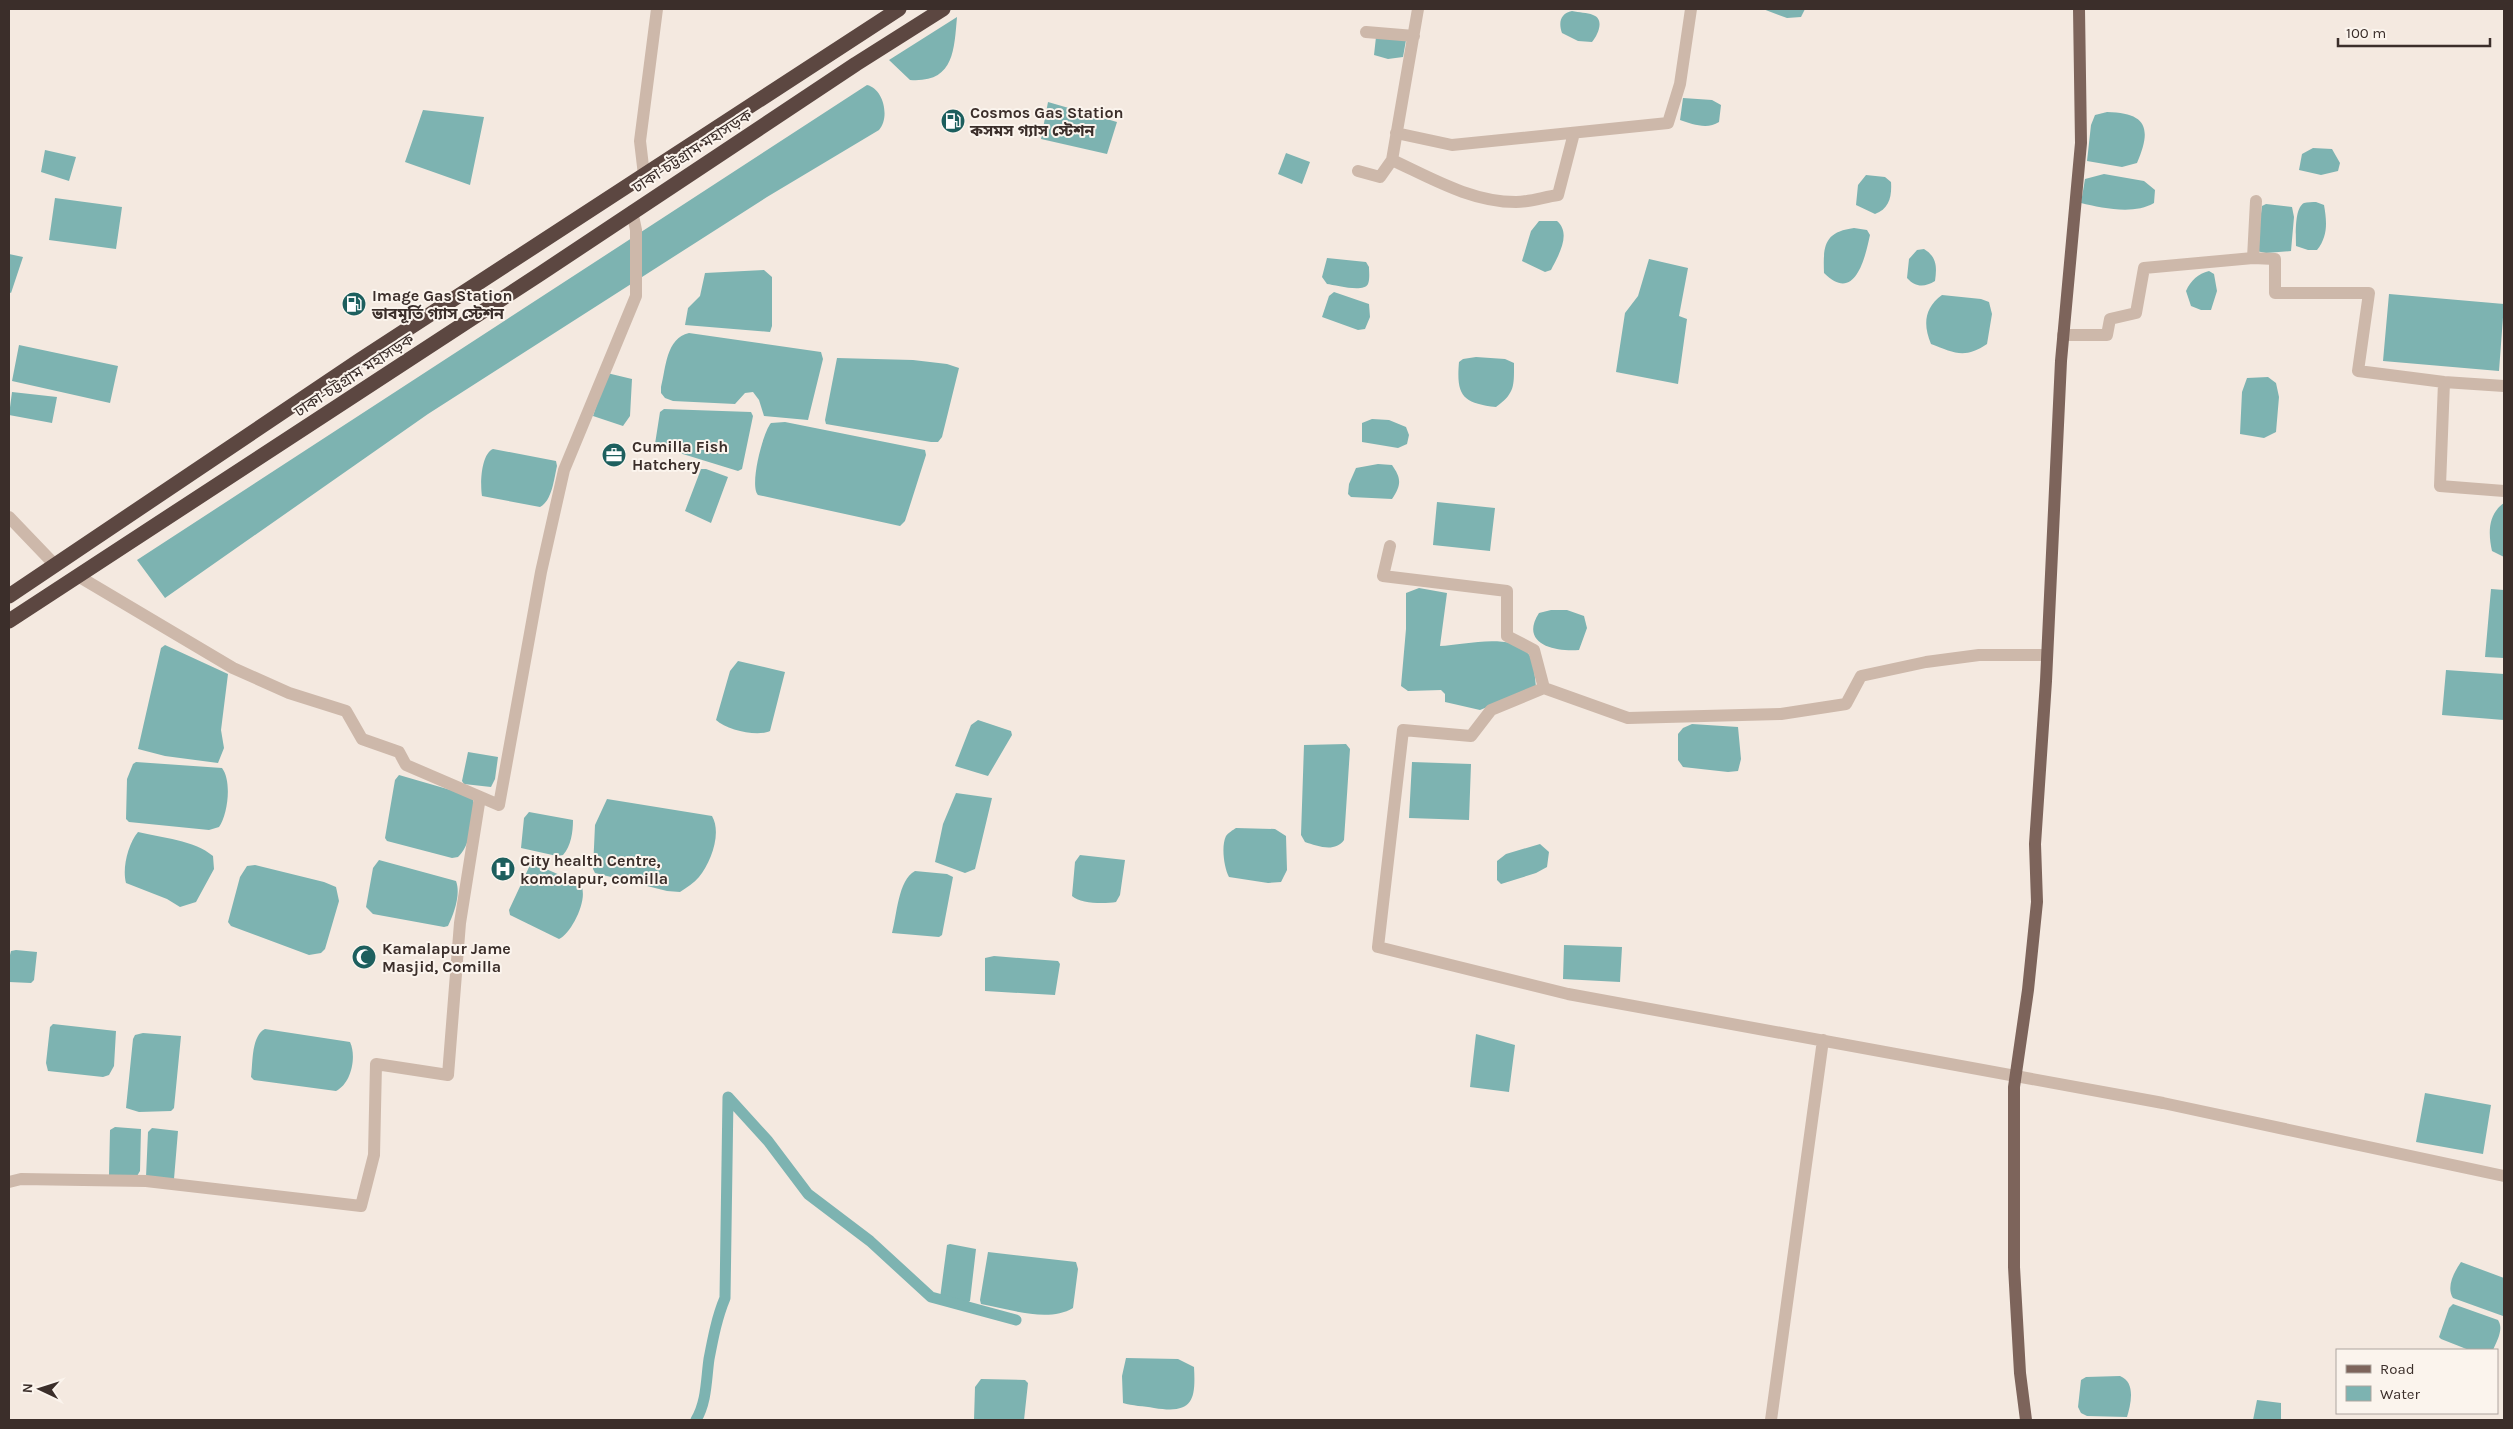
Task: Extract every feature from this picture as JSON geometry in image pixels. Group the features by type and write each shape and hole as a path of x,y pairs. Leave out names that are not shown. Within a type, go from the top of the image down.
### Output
{"highway":[{"name":"ঢাকা-চট্টগ্রাম মহাসড়ক","path":"9,596 360,360 899,9"},
{"name":"ঢাকা-চট্টগ্রাম মহাসড়ক","path":"9,621 943,9"}],"main road":[{"path":"2026,1420 2020,1373 2014,1266 2012,1163 2016,1076 2037,902 2035,844 2064,335 2081,143 2079,9"}],"street":[{"path":"644,175 640,141 657,9"},
{"path":"1358,171 1380,177 1392,160 1418,9"},
{"path":"1396,133 1452,145 1668,123 1680,84 1691,9"},
{"path":"1366,32 1414,36"},
{"path":"1392,160 1438,183 1483,198 1528,201 1558,195 1574,133"},
{"path":"2253,258 2256,201"},
{"path":"78,576 233,668 289,693 346,711 362,739 399,752 406,765 499,805 541,572 564,470 636,296 636,230 632,212"},
{"path":"2064,335 2107,335 2110,319 2136,313 2144,268 2253,258 2275,259 2275,293 2369,293 2358,371 2444,382 2504,386"},
{"path":"2444,382 2440,486 2504,491"},
{"path":"9,517 55,566"},
{"path":"1390,546 1383,576 1507,591 1507,636 1534,650 1544,688"},
{"path":"2047,655 1979,655 1926,662 1861,676 1846,704 1781,714 1699,718 1628,718 1544,688 1491,710 1470,736 1404,730 1378,948 1568,994 2163,1102 2504,1176"},
{"path":"9,1182 21,1178 146,1181 361,1206 374,1155 376,1064 448,1075 460,924 480,797"},
{"path":"1771,1420 1823,1040"}],"water":[{"path":"1763,9 1805,9 1801,17 1787,18"},
{"path":"1572,11 1591,14 1599,20 1598,31 1592,42 1578,41 1562,33 1561,19 1565,14"},
{"path":"957,17 955,42 949,62 935,76 925,80 910,80 889,60"},
{"path":"1376,37 1406,40 1403,57 1388,59 1374,55"},
{"path":"867,85 878,92 884,105 884,118 879,130 767,197 428,414 165,598 137,560"},
{"path":"1683,98 1712,100 1721,105 1719,122 1705,126 1680,120"},
{"path":"1048,102 1117,122 1107,154 1041,139"},
{"path":"423,110 484,117 470,185 405,162"},
{"path":"2107,112 2131,115 2143,125 2145,132 2144,140 2137,163 2122,167 2087,161 2091,125 2095,115"},
{"path":"2313,148 2332,149 2340,163 2338,171 2321,175 2299,170 2302,154"},
{"path":"45,150 76,157 69,181 41,172"},
{"path":"1286,153 1310,162 1302,184 1278,174"},
{"path":"2104,174 2144,181 2155,190 2154,203 2146,207 2128,210 2081,203 2085,179"},
{"path":"1866,175 1885,177 1891,182 1889,202 1884,209 1875,214 1856,205 1858,185"},
{"path":"55,198 122,207 116,249 49,240"},
{"path":"2316,202 2324,205 2325,234 2317,250 2308,250 2296,246 2297,216 2304,203"},
{"path":"2266,204 2292,207 2294,217 2291,251 2266,253 2256,251 2262,206"},
{"path":"1539,221 1557,221 1561,226 1564,239 1551,270 1545,272 1522,261 1531,231"},
{"path":"1854,228 1867,230 1870,235 1865,255 1857,274 1851,281 1844,283 1835,281 1824,273 1824,255 1827,242 1837,233"},
{"path":"1924,249 1934,259 1936,276 1935,281 1921,286 1914,284 1907,278 1909,259 1917,250"},
{"path":"9,254 23,257 11,293 9,292"},
{"path":"1327,258 1366,262 1369,267 1368,284 1365,287 1355,288 1327,284 1322,277"},
{"path":"1649,259 1688,268 1679,316 1687,319 1678,384 1616,372 1625,313 1638,296"},
{"path":"764,270 772,277 772,326 770,332 685,325 688,308 700,296 705,273"},
{"path":"2209,271 2214,274 2217,291 2211,310 2201,310 2191,306 2186,291 2195,278"},
{"path":"1334,292 1369,304 1370,317 1365,329 1358,330 1322,317 1329,296"},
{"path":"2389,294 2504,304 2499,371 2383,361"},
{"path":"1942,295 1981,299 1989,302 1992,314 1987,344 1972,352 1959,353 1931,344 1926,324 1928,311"},
{"path":"689,333 821,352 823,359 808,420 764,416 759,400 753,392 745,393 735,404 673,401 665,398 661,393 661,387 668,355 676,341 681,336"},
{"path":"19,345 118,366 110,403 12,381"},
{"path":"1476,357 1505,359 1514,363 1514,378 1510,393 1496,407 1469,400 1461,390 1458,374 1459,362 1463,359"},
{"path":"837,358 913,360 947,364 959,368 942,437 938,442 931,442 826,424 825,420"},
{"path":"607,373 632,379 630,416 623,426 593,416"},
{"path":"2268,377 2276,383 2279,397 2276,432 2264,438 2240,434 2242,392 2247,378"},
{"path":"12,392 57,397 52,423 9,415"},
{"path":"664,409 751,412 753,416 742,469 738,471 655,444 660,412"},
{"path":"1372,419 1389,420 1406,427 1409,435 1407,444 1398,448 1362,442 1362,423"},
{"path":"785,422 925,450 926,455 905,521 900,526 758,495 755,481 756,471 764,437 771,423"},
{"path":"493,449 556,461 557,466 552,489 544,504 540,507 482,496 481,477 484,463 489,452"},
{"path":"1378,464 1392,465 1399,478 1399,485 1392,499 1351,497 1348,494 1349,484 1356,468"},
{"path":"701,469 728,477 711,523 685,511"},
{"path":"1437,502 1495,508 1490,551 1433,545"},
{"path":"2504,503 2504,557 2492,551 2490,531 2492,518"},
{"path":"1419,588 1447,593 1440,646 1488,641 1513,644 1523,648 1531,659 1536,687 1480,710 1445,702 1445,694 1441,690 1408,691 1401,686 1406,629 1406,593"},
{"path":"2491,589 2504,590 2504,658 2485,657"},
{"path":"1551,610 1567,610 1584,616 1587,628 1579,650 1551,647 1542,644 1537,639 1533,632 1539,613"},
{"path":"165,645 228,674 221,730 224,748 218,763 165,756 138,749 161,648"},
{"path":"738,661 785,672 770,731 764,733 742,732 727,727 716,720 730,671"},
{"path":"2446,670 2504,674 2504,720 2442,715"},
{"path":"978,720 1011,731 1012,735 988,776 955,766 971,725"},
{"path":"1692,724 1738,727 1741,759 1738,771 1728,772 1683,767 1678,760 1678,734 1683,728"},
{"path":"1346,744 1350,749 1344,840 1340,844 1331,847 1320,847 1305,842 1301,835 1304,745"},
{"path":"468,752 498,757 495,779 491,787 464,784 462,781"},
{"path":"136,762 222,768 227,781 228,798 225,814 219,827 209,830 129,822 126,819 127,779 133,764"},
{"path":"1412,762 1471,764 1469,820 1409,818"},
{"path":"399,775 461,793 473,799 473,814 469,838 458,857 452,858 387,841 385,838 395,780"},
{"path":"956,793 992,798 975,869 965,873 935,862 943,824"},
{"path":"607,799 712,816 716,831 714,847 708,864 699,877 680,892 667,891 595,873 593,869 595,825"},
{"path":"529,812 573,820 571,839 563,855 557,856 521,848 524,818"},
{"path":"1236,828 1275,829 1286,836 1287,870 1281,882 1268,883 1229,877 1223,851 1224,840"},
{"path":"138,832 197,846 213,856 214,869 196,902 180,907 167,899 126,883 127,856 131,843"},
{"path":"1540,844 1549,852 1547,867 1536,873 1501,884 1497,880 1497,861 1506,854"},
{"path":"1080,855 1125,860 1120,895 1116,902 1087,902 1072,896 1075,862"},
{"path":"379,860 456,881 457,898 448,926 444,927 373,914 366,907 373,868"},
{"path":"535,864 580,884 583,890 578,914 569,930 559,939 510,915 509,910 530,865"},
{"path":"255,865 324,882 336,887 339,901 325,949 321,953 309,955 231,926 228,922 240,877 247,866"},
{"path":"915,871 947,874 953,877 942,935 939,937 892,933 902,890 909,876"},
{"path":"1564,945 1622,947 1620,982 1563,979"},
{"path":"11,951 37,952 34,980 31,983 9,982 9,959"},
{"path":"994,956 1058,961 1060,964 1055,995 985,991 985,958"},
{"path":"53,1024 116,1031 114,1066 109,1075 103,1077 48,1071 46,1063 50,1027"},
{"path":"265,1029 350,1042 353,1062 346,1082 336,1091 254,1080 251,1077 255,1044 260,1032"},
{"path":"143,1033 181,1036 174,1108 171,1111 139,1112 126,1108 133,1039 135,1035"},
{"path":"1476,1034 1515,1045 1509,1092 1470,1087"},
{"path":"2425,1093 2491,1105 2483,1154 2416,1142"},
{"path":"115,1127 141,1129 140,1171 137,1176 109,1175 110,1130"},
{"path":"152,1128 178,1131 174,1179 146,1177 148,1132"},
{"path":"947,1245 976,1249 970,1301 967,1303 940,1298"},
{"path":"988,1252 1076,1262 1078,1269 1073,1308 1063,1312 1040,1315 981,1304 980,1300"},
{"path":"2461,1262 2504,1278 2503,1316 2453,1298 2450,1289 2451,1284"},
{"path":"2453,1304 2498,1320 2500,1331 2493,1349 2466,1349 2441,1339 2439,1337 2449,1308"},
{"path":"1126,1358 1178,1359 1194,1367 1194,1389 1189,1403 1177,1409 1167,1409 1123,1403 1122,1376"},
{"path":"2120,1376 2125,1379 2130,1388 2131,1400 2127,1417 2087,1416 2081,1413 2078,1407 2081,1380 2086,1377"},
{"path":"981,1379 1025,1380 1028,1383 1024,1420 974,1420 975,1387"},
{"path":"2257,1400 2281,1403 2281,1420 2253,1420"}],"waterway":[{"path":"696,1420 704,1398 712,1343 717,1320 725,1298 728,1097 768,1141 808,1194 870,1241 931,1297 1016,1320"}],"place":[{"name":"Cosmos Gas Station কসমস গ্যাস স্টেশন","path":"953,121"},
{"name":"Image Gas Station ভাবমূর্তি গ্যাস স্টেশন","path":"354,304"},
{"name":"Cumilla Fish Hatchery","path":"614,455"},
{"name":"City health Centre, komolapur, comilla","path":"503,869"},
{"name":"Kamalapur Jame Masjid, Comilla","path":"364,957"}]}
